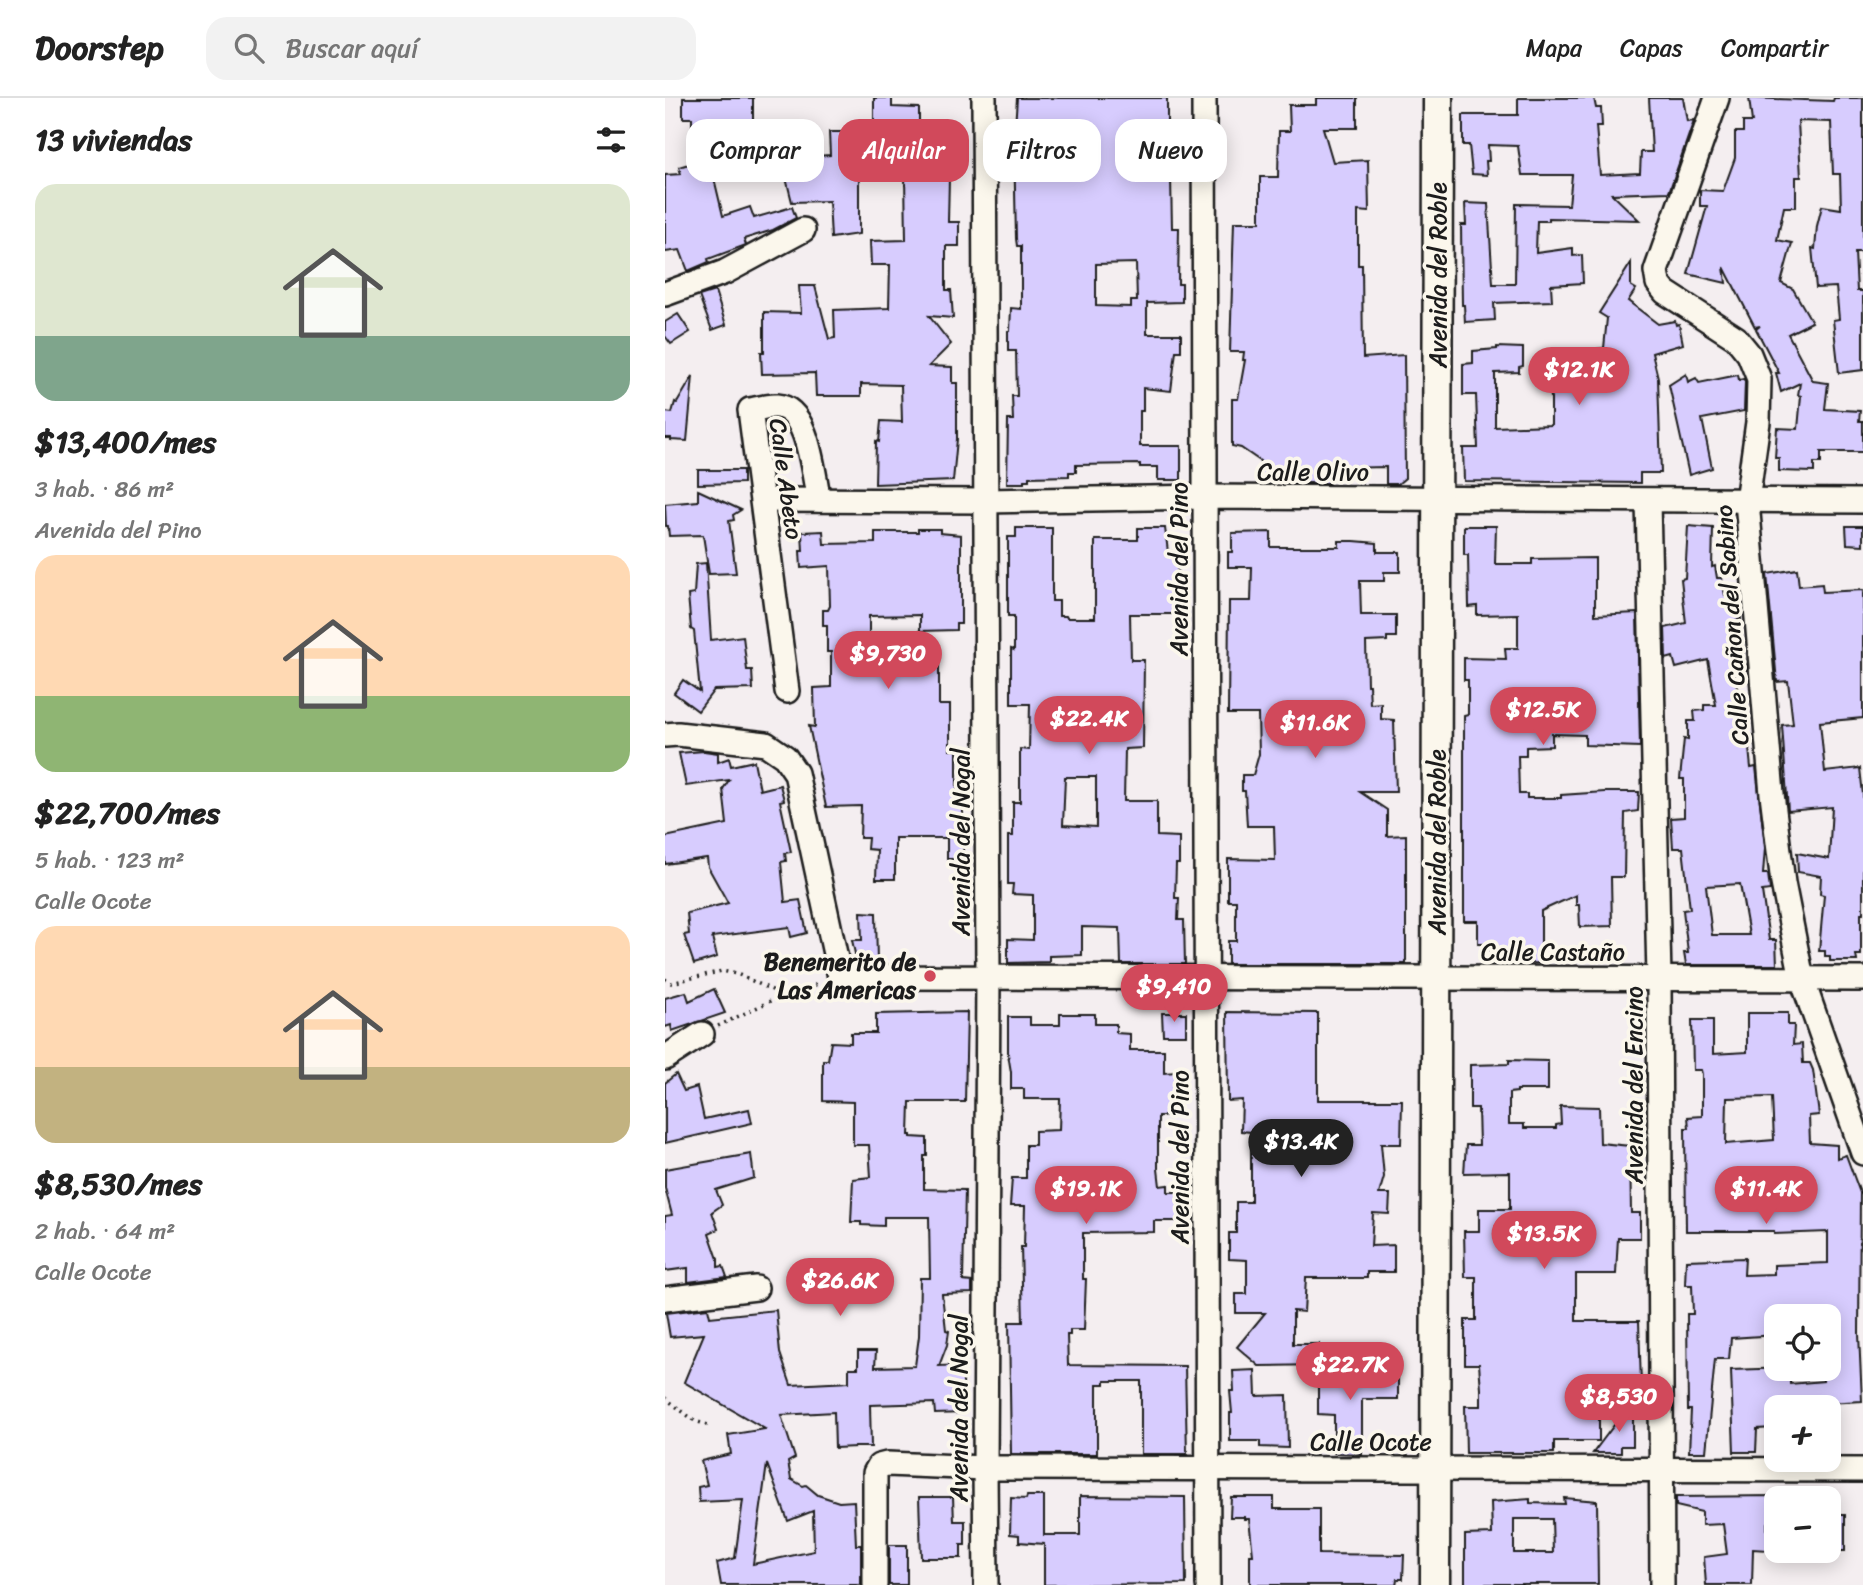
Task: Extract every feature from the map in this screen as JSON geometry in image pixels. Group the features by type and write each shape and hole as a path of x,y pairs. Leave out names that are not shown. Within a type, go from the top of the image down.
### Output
{"street":[{"name":"Avenida del Nogal","path":"984,98 988,977 986,1585"},
{"name":"Avenida del Pino","path":"1204,98 1208,1585"},
{"name":"Avenida del Roble","path":"1435,1585 1438,98"},
{"name":"Calle Cañon del Sabino","path":"1717,98 1656,271 1658,283 1665,292 1736,338 1749,354 1759,379 1758,422 1747,500 1772,794 1783,883 1802,979 1863,1153"},
{"path":"665,294 725,272 803,230"},
{"name":"Calle Abeto","path":"787,691 750,410 778,406 795,414 803,428 819,500"},
{"name":"Calle Olivo","path":"763,500 1205,498 1863,501"},
{"name":"Avenida del Encino","path":"1648,501 1659,978 1662,1585"},
{"path":"665,735 766,744 785,757 796,773 839,977"},
{"name":"Calle Castaño","path":"839,977 1863,979"},
{"path":"665,1058 702,1034"},
{"path":"665,1299 757,1288"},
{"name":"Calle Ocote","path":"875,1585 875,1473 879,1466 887,1464 985,1468 1863,1470"}],"path":[{"path":"665,979 671,983 722,971 737,974 783,995"},
{"path":"702,1034 783,995 839,977"},
{"path":"665,1398 695,1421 708,1425"}],"building":[{"path":"683,98 753,98 753,119 683,118"},
{"path":"874,98 892,98 892,107 919,108 919,119 874,119"},
{"path":"1017,98 1167,98 1167,119 1115,119 1115,182 1171,182 1172,228 1179,228 1178,284 1182,284 1182,302 1147,303 1147,334 1181,334 1181,351 1176,351 1171,391 1143,388 1140,446 1181,446 1181,480 1158,480 1158,467 1140,467 1140,464 1076,465 1076,472 1069,472 1069,476 1029,477 1024,483 1007,483 1008,420 1013,420 1012,396 1017,396 1016,351 1008,351 1008,331 1011,308 1021,309 1021,246 1017,246 1015,182 1101,182 1101,119 1016,119","holes":["1136,263 1137,301 1131,301 1131,307 1096,306 1096,264"]},
{"path":"1316,98 1357,98 1357,128 1323,128 1333,162 1368,160 1369,212 1358,211 1358,265 1362,265 1363,358 1404,355 1405,478 1398,484 1386,484 1386,467 1338,468 1338,479 1329,479 1329,483 1286,483 1286,479 1260,479 1260,461 1241,448 1232,446 1232,399 1238,399 1245,360 1244,352 1230,352 1234,222 1260,222 1260,177 1278,177 1279,131 1290,131 1289,105 1316,105"},
{"path":"1518,98 1594,98 1596,108 1601,108 1602,126 1596,126 1600,175 1640,173 1641,152 1652,152 1649,98 1683,98 1687,121 1694,120 1669,192 1612,194 1639,220 1549,218 1549,221 1537,221 1536,253 1573,248 1573,256 1582,255 1583,283 1551,285 1552,301 1494,303 1495,320 1465,322 1462,305 1461,225 1466,225 1465,203 1488,204 1493,284 1515,284 1516,204 1569,205 1572,175 1522,175 1518,146 1488,145 1487,175 1472,174 1469,145 1463,145 1463,115 1518,115"},
{"path":"1749,98 1833,101 1834,98 1863,98 1863,252 1855,252 1857,291 1863,291 1863,370 1839,373 1833,320 1839,319 1836,287 1816,288 1812,248 1815,249 1822,206 1841,209 1840,174 1833,174 1831,122 1798,121 1801,177 1796,177 1796,207 1784,207 1777,240 1792,243 1781,283 1793,289 1812,322 1788,334 1813,381 1828,383 1825,409 1860,411 1859,421 1863,421 1863,452 1821,452 1821,463 1814,463 1814,472 1779,471 1779,458 1775,458 1777,428 1798,429 1800,383 1781,392 1776,373 1779,373 1756,329 1760,326 1755,327 1724,267 1726,283 1688,274 1707,206 1700,206 1700,190 1723,191 1735,158 1735,132 1743,132 1743,122 1752,122"},
{"path":"829,132 838,132 838,182 859,182 859,234 831,238 829,201 792,202 787,182 824,182 824,155 830,155"},
{"path":"686,165 686,182 715,182 723,216 750,207 754,218 792,207 796,218 773,230 744,239 746,245 708,259 709,262 688,271 680,250 665,252 665,175 681,174 679,167"},
{"path":"905,182 949,182 948,222 959,222 959,246 946,246 946,290 951,290 953,318 929,316 951,344 929,366 952,367 952,383 957,383 957,439 953,481 875,484 876,441 879,442 881,421 902,422 901,385 861,384 861,396 816,396 815,373 762,374 764,312 801,313 799,286 815,286 829,339 835,338 834,310 889,308 890,265 871,265 870,241 906,240"},
{"path":"1631,263 1631,286 1636,289 1628,301 1658,324 1675,321 1676,325 1679,324 1683,344 1652,353 1658,378 1661,473 1640,473 1640,483 1464,481 1463,448 1478,448 1476,395 1463,395 1463,364 1473,363 1473,351 1497,347 1523,348 1523,366 1519,367 1519,372 1495,373 1495,427 1551,425 1547,364 1581,351 1604,348 1607,318 1599,313"},
{"path":"715,291 726,325 712,330 699,296"},
{"path":"678,314 690,332 671,344 665,336 665,322"},
{"path":"1686,374 1688,382 1696,378 1699,383 1738,375 1739,380 1744,379 1745,382 1744,411 1702,419 1712,468 1689,475 1669,385"},
{"path":"693,376 687,441 665,438 665,412 672,413 675,402 677,403"},
{"path":"698,470 743,470 743,483 698,484"},
{"path":"698,490 741,510 733,515 734,520 729,521 736,573 709,574 703,535 669,536 665,504 698,501"},
{"path":"1464,526 1496,526 1495,564 1532,564 1532,559 1595,558 1595,615 1637,613 1640,747 1585,745 1585,735 1552,734 1552,746 1526,747 1526,756 1518,756 1519,794 1527,794 1527,798 1639,792 1638,811 1625,813 1624,877 1611,877 1612,926 1580,927 1576,895 1541,911 1541,963 1508,964 1508,950 1489,950 1489,944 1478,944 1478,921 1464,921 1464,716 1468,715 1468,680 1464,680 1464,658 1506,659 1505,648 1518,648 1518,614 1477,615 1477,606 1469,607 1468,555 1464,555"},
{"path":"1688,526 1713,528 1712,567 1715,566 1717,578 1722,578 1725,595 1736,595 1741,619 1736,620 1747,670 1734,673 1742,709 1745,709 1751,768 1756,767 1765,848 1763,874 1768,874 1770,890 1762,891 1769,940 1776,940 1777,965 1686,965 1684,953 1688,953 1683,910 1690,909 1683,848 1673,848 1671,818 1684,817 1684,779 1680,779 1684,739 1688,740 1688,721 1695,721 1694,711 1704,710 1704,705 1716,705 1708,660 1676,668 1673,657 1666,659 1665,628 1686,623 1681,579 1685,578","holes":["1740,884 1749,935 1712,935 1706,886"]},
{"path":"1846,526 1863,526 1863,545 1847,544"},
{"path":"1016,528 1052,528 1052,601 1059,601 1059,616 1067,618 1095,618 1095,540 1138,540 1138,528 1165,528 1168,552 1177,551 1181,614 1130,614 1131,660 1144,660 1143,748 1125,749 1124,801 1157,801 1157,836 1179,837 1175,898 1179,898 1178,920 1184,920 1185,964 1121,964 1120,928 1082,927 1082,955 1049,956 1049,962 1008,963 1008,939 1033,940 1033,895 1012,894 1013,884 1008,884 1008,836 1013,836 1013,802 1020,802 1020,749 1029,750 1030,704 1011,704 1014,616 1008,616 1008,537 1016,537","holes":["1065,777 1096,777 1096,827 1063,825"]},
{"path":"918,529 940,529 940,533 961,535 961,624 956,624 956,630 920,631 920,615 869,616 869,661 939,665 939,705 950,705 950,750 957,750 957,793 963,793 963,859 947,859 947,838 895,838 895,879 876,879 877,850 867,849 868,838 860,838 861,806 826,807 809,726 815,727 814,688 831,687 831,652 827,652 827,625 823,625 823,610 828,610 830,606 829,566 801,568 802,532 823,531 824,544 875,543 875,532 918,532"},
{"path":"1271,532 1271,547 1339,547 1339,541 1354,541 1377,543 1377,552 1400,552 1400,572 1384,572 1384,581 1360,581 1361,615 1396,615 1396,637 1387,637 1387,641 1366,642 1370,704 1381,703 1381,719 1394,720 1396,792 1360,792 1387,810 1387,836 1406,835 1406,964 1228,964 1228,941 1236,941 1236,901 1228,901 1228,859 1275,860 1274,826 1247,826 1245,791 1242,791 1242,775 1253,775 1259,754 1258,714 1228,714 1229,601 1251,601 1252,567 1228,567 1228,552 1232,552 1232,533"},
{"path":"706,563 711,640 743,636 747,670 752,670 753,689 714,690 698,711 674,693 683,680 700,692 688,595 694,594 696,564"},
{"path":"1797,569 1799,586 1822,584 1823,592 1863,590 1863,718 1820,722 1825,772 1860,768 1863,795 1863,913 1861,955 1856,955 1857,961 1830,961 1830,956 1825,956 1825,951 1819,951 1824,895 1820,894 1821,876 1798,872 1797,853 1829,859 1832,807 1788,811 1782,725 1793,724 1788,681 1777,682 1767,574"},
{"path":"679,753 718,753 718,762 729,758 731,766 754,761 760,790 780,785 784,800 780,801 791,852 785,853 786,861 781,862 785,902 800,900 807,933 791,937 789,927 712,937 717,957 694,964 684,935 689,934 687,913 728,903 708,867 707,858 665,864 665,837 727,824 723,789 729,780 686,786"},
{"path":"861,912 876,913 877,963 857,963 852,940 862,940"},
{"path":"714,989 725,1013 672,1031 671,1025 665,1027 665,998 686,992 689,1001"},
{"path":"967,1012 965,1102 910,1102 909,1135 927,1138 924,1189 965,1190 963,1281 972,1282 972,1293 942,1294 946,1330 949,1331 939,1366 963,1365 963,1413 935,1414 934,1403 870,1405 871,1447 835,1448 834,1412 781,1415 795,1458 788,1462 791,1479 806,1485 818,1495 839,1502 854,1501 856,1545 861,1545 861,1585 721,1585 717,1563 735,1558 743,1500 699,1502 698,1487 707,1485 701,1461 731,1454 728,1435 765,1429 684,1382 704,1334 670,1337 666,1313 708,1308 710,1317 776,1310 780,1353 791,1385 849,1382 849,1368 858,1368 858,1351 876,1351 875,1367 915,1366 919,1336 920,1278 930,1278 929,1217 884,1217 884,1226 851,1222 853,1179 871,1177 869,1145 853,1145 853,1102 823,1101 823,1060 828,1060 831,1042 851,1043 851,1033 876,1033 876,1014","holes":["767,1464 788,1521 813,1511 814,1551 753,1564"]},
{"path":"1227,1012 1318,1013 1318,1100 1402,1100 1401,1144 1381,1144 1384,1177 1379,1194 1390,1194 1389,1214 1373,1213 1371,1246 1394,1245 1394,1272 1367,1272 1367,1278 1306,1278 1304,1312 1293,1311 1293,1344 1319,1344 1319,1365 1259,1366 1237,1347 1265,1313 1236,1313 1236,1294 1247,1294 1247,1260 1229,1259 1229,1233 1236,1233 1236,1202 1251,1202 1251,1132 1241,1131 1242,1100 1228,1101"},
{"path":"1162,1013 1186,1013 1186,1035 1163,1035"},
{"path":"1747,1013 1788,1013 1788,1025 1794,1025 1793,1045 1802,1044 1803,1063 1810,1063 1813,1070 1819,1115 1809,1116 1810,1143 1837,1145 1837,1158 1846,1155 1860,1193 1859,1334 1862,1401 1841,1402 1841,1395 1764,1395 1764,1429 1757,1429 1756,1452 1734,1452 1731,1370 1764,1369 1764,1381 1790,1381 1790,1384 1841,1381 1841,1304 1764,1304 1764,1336 1731,1338 1729,1359 1715,1359 1706,1452 1689,1452 1691,1410 1688,1410 1687,1314 1693,1314 1692,1285 1685,1285 1686,1260 1745,1258 1744,1275 1774,1274 1774,1265 1828,1263 1828,1232 1774,1234 1774,1231 1686,1231 1685,1128 1689,1128 1688,1117 1702,1116 1702,1074 1701,1070 1693,1070 1692,1020 1713,1020 1713,1054 1747,1052","holes":["1772,1097 1774,1140 1726,1144 1727,1098"]},
{"path":"1060,1014 1095,1014 1095,1024 1116,1024 1116,1033 1130,1034 1130,1050 1164,1050 1164,1073 1176,1072 1176,1100 1180,1100 1180,1116 1158,1116 1158,1169 1160,1186 1168,1185 1168,1192 1184,1192 1184,1221 1154,1221 1154,1232 1083,1233 1083,1279 1086,1279 1084,1330 1070,1330 1070,1335 1067,1335 1068,1365 1185,1366 1187,1454 1141,1454 1141,1381 1105,1381 1105,1384 1097,1384 1097,1454 1011,1454 1009,1322 1023,1322 1021,1247 1024,1247 1025,1206 1010,1206 1012,1178 1026,1178 1026,1145 1035,1145 1035,1131 1059,1130 1060,1099 1024,1099 1024,1089 1011,1089 1008,1017 1030,1017 1030,1025 1060,1025"},
{"path":"1509,1060 1548,1061 1548,1090 1517,1090 1509,1093 1509,1124 1524,1124 1524,1128 1556,1128 1556,1125 1561,1124 1560,1106 1599,1107 1600,1143 1630,1146 1631,1213 1640,1213 1640,1238 1618,1238 1616,1274 1576,1274 1576,1321 1639,1321 1641,1386 1599,1386 1599,1441 1554,1441 1554,1453 1466,1453 1465,1406 1481,1406 1481,1389 1479,1364 1465,1364 1465,1320 1476,1320 1476,1277 1465,1277 1464,1231 1479,1231 1479,1209 1510,1209 1510,1172 1464,1173 1466,1145 1479,1145 1478,1108 1470,1108 1470,1065 1509,1064"},
{"path":"676,1074 684,1091 697,1087 704,1119 749,1109 752,1123 665,1143 665,1083"},
{"path":"751,1154 754,1178 716,1190 722,1205 712,1212 718,1229 709,1233 718,1267 723,1266 727,1277 688,1282 688,1268 665,1271 665,1216 672,1215 665,1188 665,1169"},
{"path":"1318,1367 1360,1367 1360,1376 1398,1376 1398,1399 1362,1399 1362,1454 1334,1453 1334,1415 1318,1414"},
{"path":"1255,1370 1256,1396 1287,1395 1288,1448 1260,1447 1260,1441 1230,1441 1230,1391 1234,1391 1233,1371"},
{"path":"1633,1400 1633,1446 1621,1446 1621,1453 1593,1453"},
{"path":"1027,1496 1044,1496 1044,1535 1080,1535 1080,1496 1185,1497 1186,1584 1044,1585 1044,1544 1019,1542 1019,1535 1010,1534 1011,1498 1026,1499"},
{"path":"1764,1496 1764,1550 1753,1549 1752,1585 1706,1585 1704,1557 1727,1554 1723,1524 1702,1525 1702,1512 1676,1506 1676,1497"},
{"path":"919,1497 953,1497 954,1521 965,1521 965,1545 961,1545 961,1558 921,1558"},
{"path":"1231,1497 1274,1497 1274,1509 1319,1509 1319,1554 1404,1555 1403,1579 1397,1579 1396,1585 1250,1585 1250,1555 1253,1555 1249,1519 1230,1517"},
{"path":"1564,1498 1597,1501 1598,1584 1465,1584 1465,1535 1492,1534 1491,1502 1530,1499 1530,1503 1565,1504","holes":["1514,1519 1552,1519 1553,1553 1514,1553"]},
{"path":"1841,1515 1845,1515 1845,1551 1841,1551"},
{"path":"889,1545 907,1545 907,1585 889,1585"}],"place":[{"name":"Benemerito de Las Americas","path":"930,976"}]}
